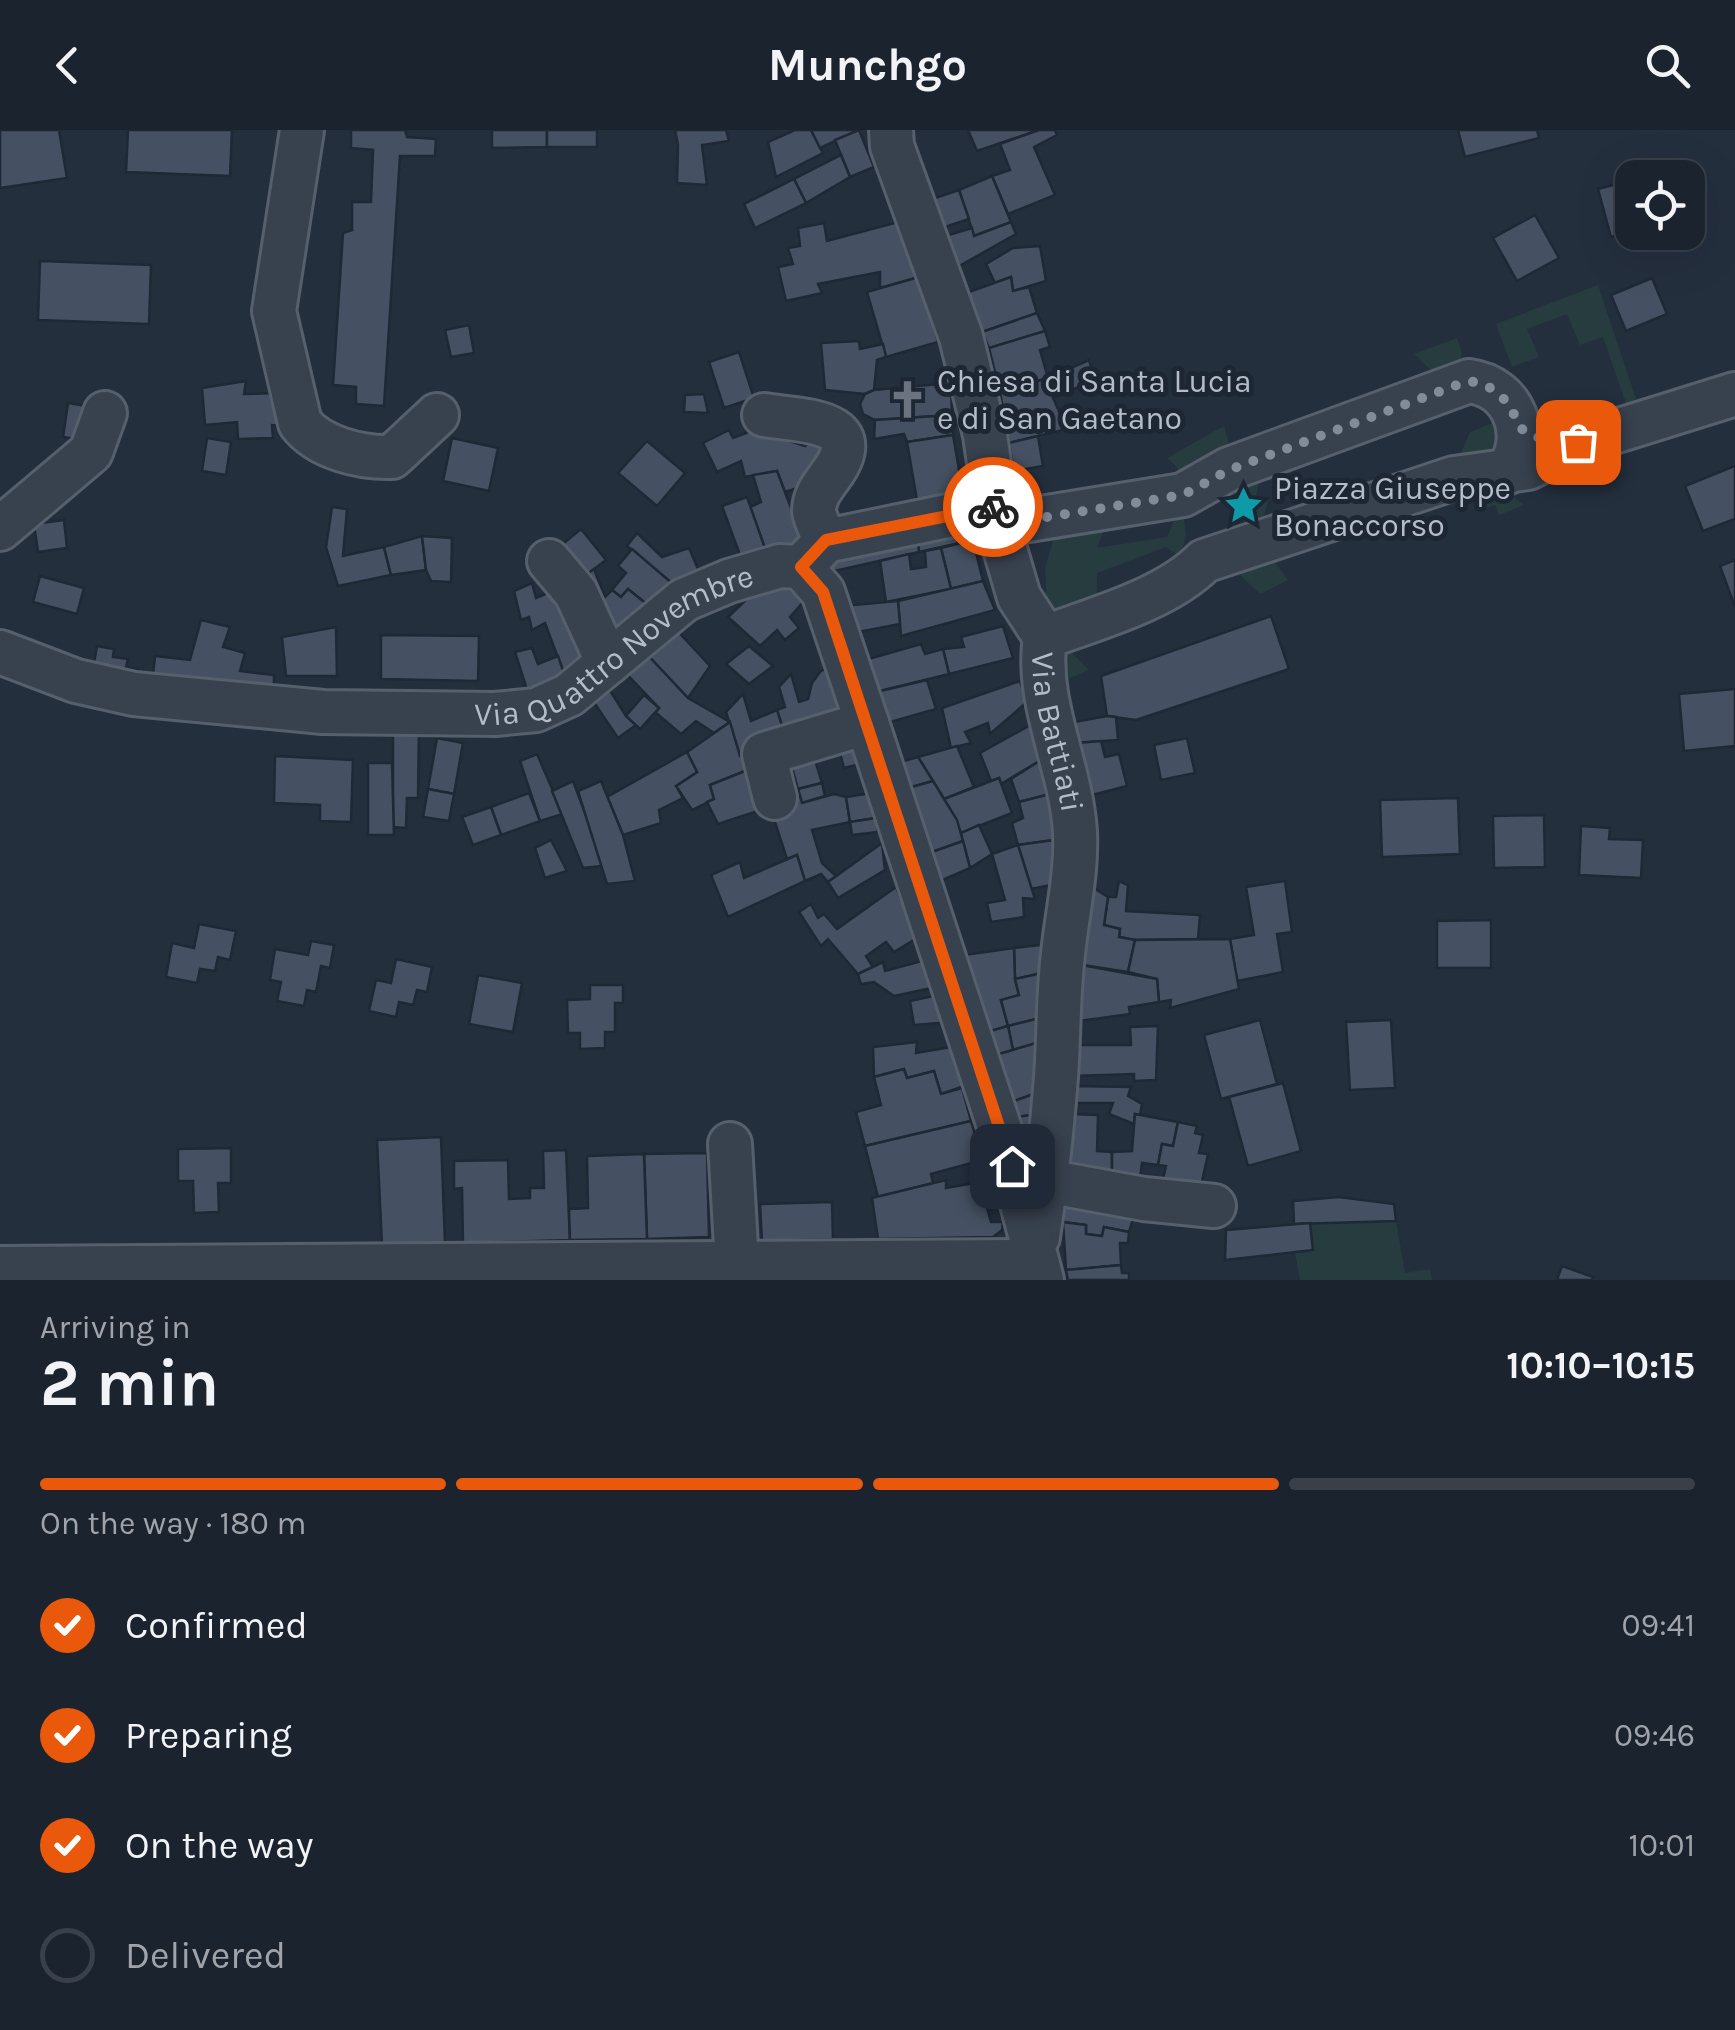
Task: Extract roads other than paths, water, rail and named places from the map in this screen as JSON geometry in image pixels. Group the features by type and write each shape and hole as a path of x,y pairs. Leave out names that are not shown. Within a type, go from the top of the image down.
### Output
{"street":[{"path":"302,130 274,311 300,423 311,438 371,458 392,457 438,415"},
{"name":"Via Battiati","path":"891,130 892,146 960,337 985,434 997,516 1019,596 1045,636 1045,689 1071,795 1075,836 1031,1182"},
{"path":"764,415 836,428 842,437 833,473 820,488 814,512 813,554 997,516 1183,495 1229,470 1468,381 1497,390 1512,408 1520,428 1516,460 1506,473"},
{"path":"1045,636 1186,579 1204,562 1454,478 1528,468 1578,442 1735,394"},
{"path":"0,529 91,452 105,413"},
{"path":"1520,428 1545,441 1578,442"},
{"path":"1229,470 1223,486 1228,522 1238,536 1253,546"},
{"path":"1183,495 1200,526 1204,562"},
{"name":"Via Quattro Novembre","path":"0,652 76,681 134,694 323,712 494,714 536,710 569,694 684,600 813,554 868,724 1031,1182 1038,1270"},
{"path":"549,560 576,593 608,663"},
{"path":"775,798 764,754 868,724"},
{"path":"730,1144 737,1264"},
{"path":"1031,1182 1214,1206"},
{"path":"0,1268 737,1264 1038,1270"}],"place":[{"name":"Chiesa di Santa Lucia e di San Gaetano","path":"907,399"},
{"name":"Piazza Giuseppe Bonaccorso","path":"1244,506"}]}
